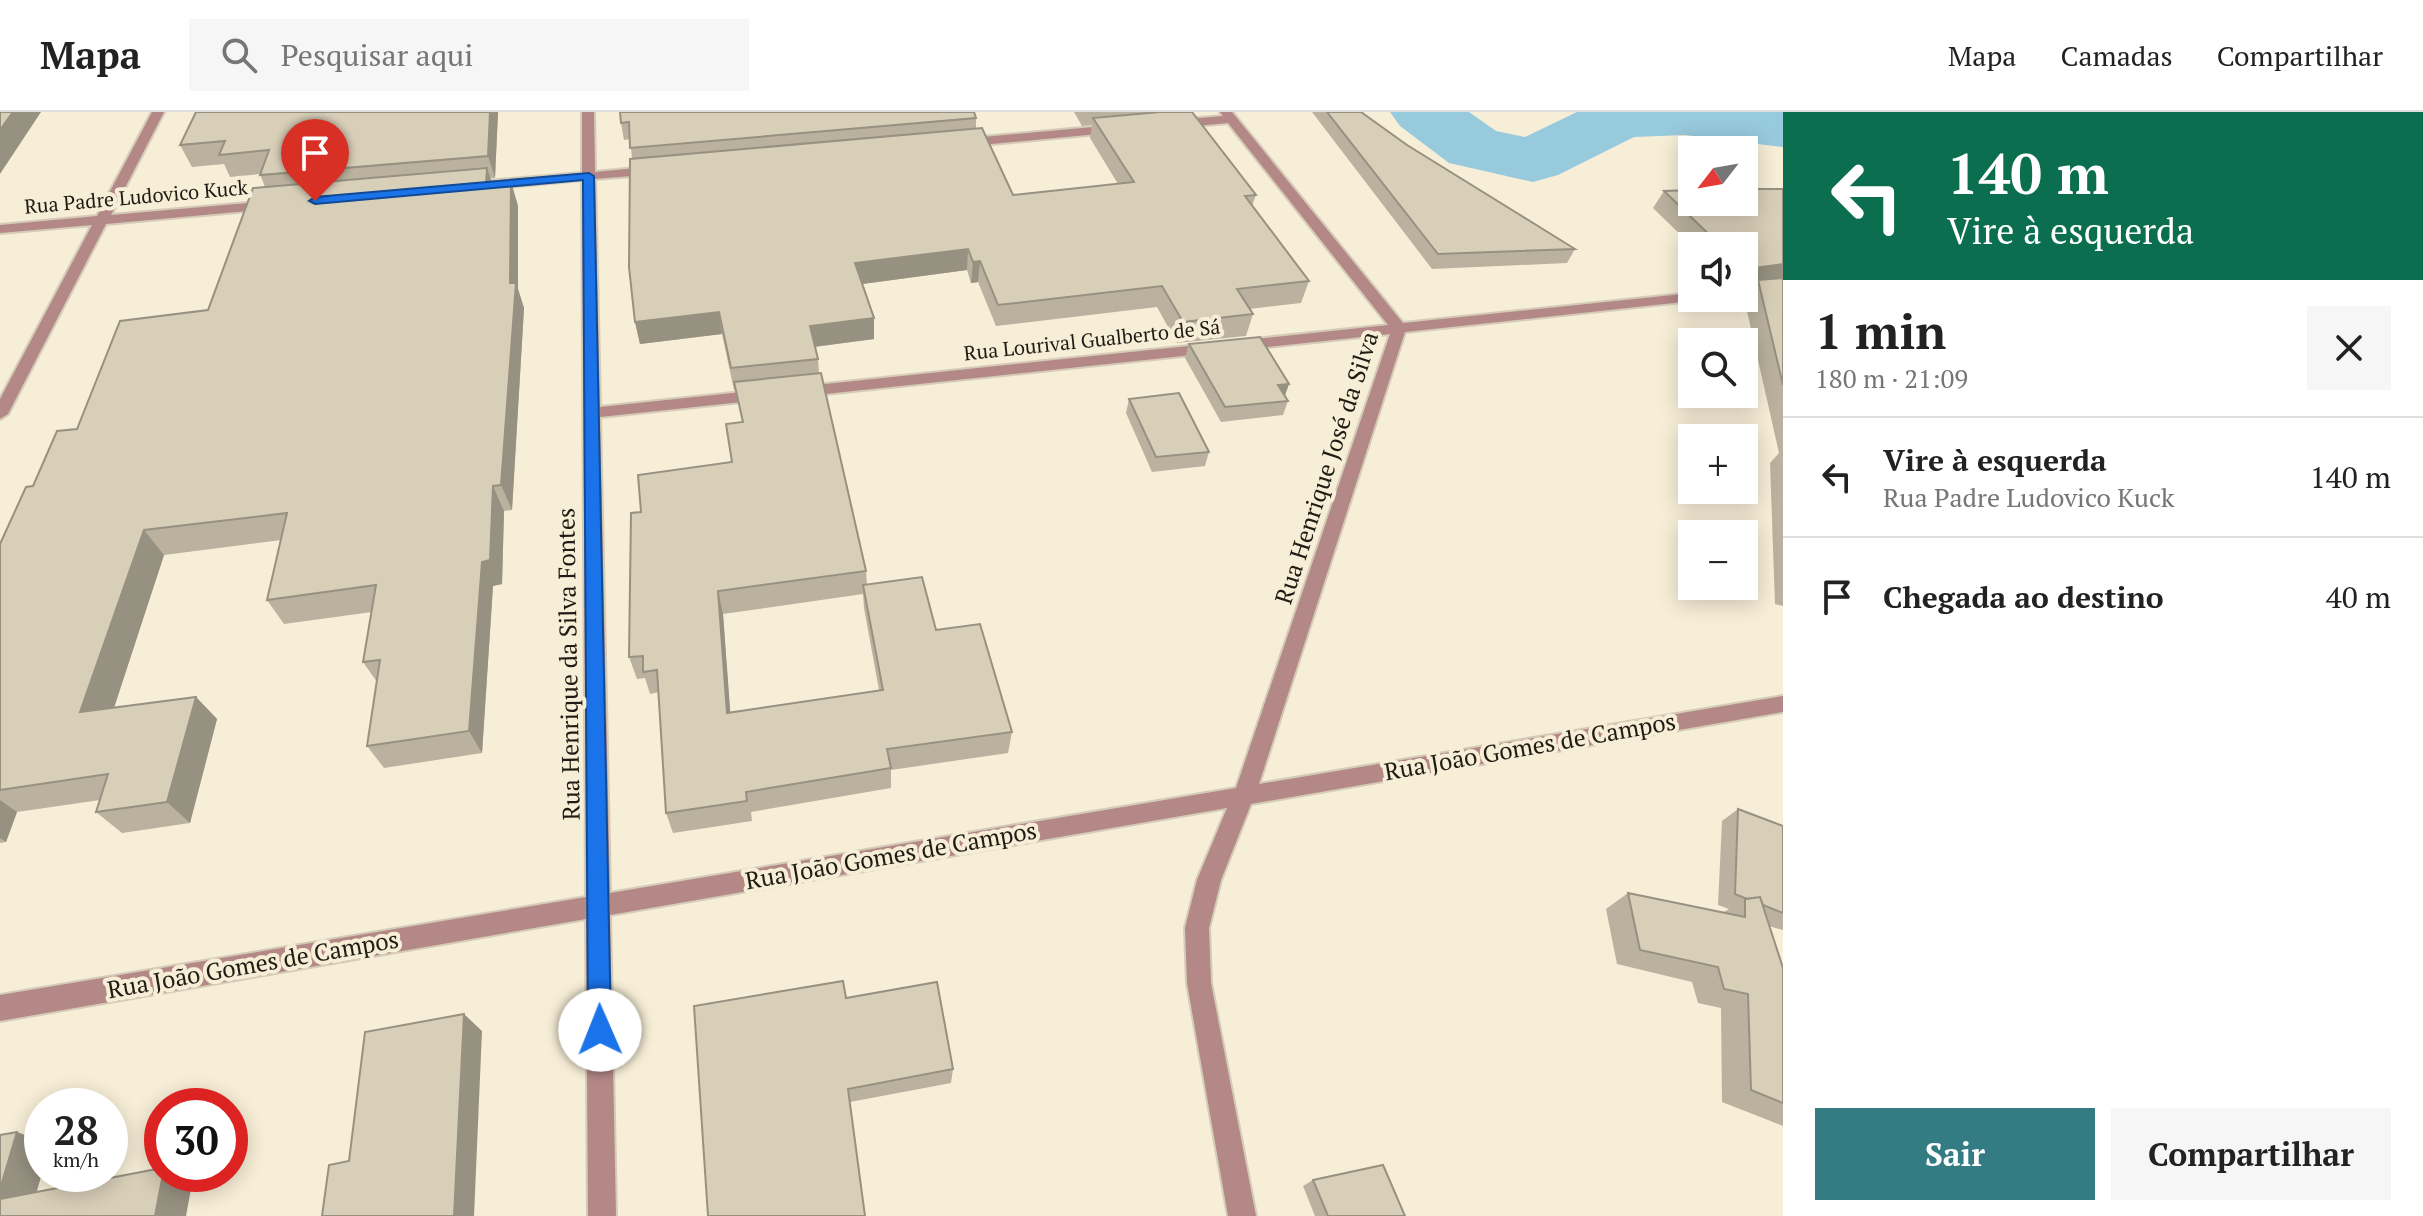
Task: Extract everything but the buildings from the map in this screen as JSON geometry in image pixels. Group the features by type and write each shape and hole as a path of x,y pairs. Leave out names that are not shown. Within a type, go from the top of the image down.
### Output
{"street":[{"path":"0,414 158,112"},
{"name":"Rua Henrique da Silva Fontes","path":"588,112 602,1216"},
{"path":"1153,126 1228,115"},
{"name":"Rua Henrique José da Silva","path":"1228,115 1399,328 1244,795 1209,880 1197,928 1199,983 1242,1216"},
{"path":"949,144 1137,127"},
{"path":"479,186 667,169"},
{"name":"Rua Padre Ludovico Kuck","path":"0,229 290,203"},
{"path":"1758,290 1783,287"},
{"name":"Rua Lourival Gualberto de Sá","path":"592,413 1678,298"},
{"name":"Rua João Gomes de Campos","path":"0,1008 1783,704"}],"waterway":[{"path":"1424,112 1474,148 1533,160 1621,117 1685,115 1783,126"}],"route":[{"path":"315,201 589,176 600,1030"}]}
